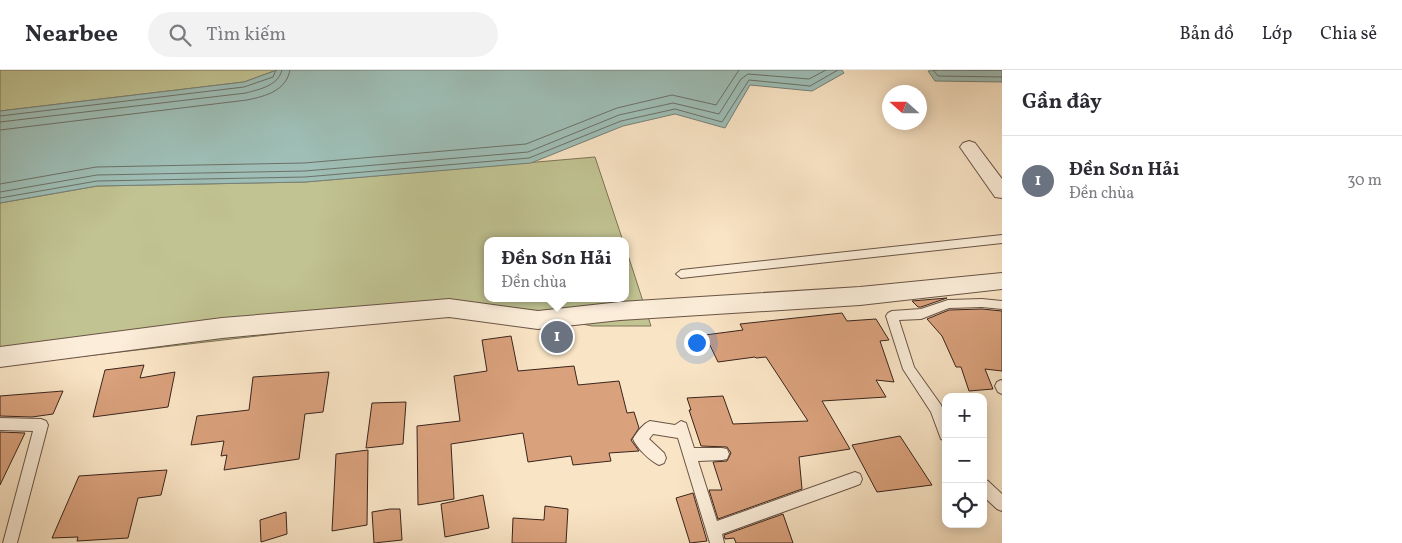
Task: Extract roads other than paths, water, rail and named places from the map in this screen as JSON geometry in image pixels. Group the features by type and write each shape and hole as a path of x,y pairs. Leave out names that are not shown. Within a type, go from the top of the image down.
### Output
{"street":[{"path":"969,147 1002,192"},
{"path":"0,357 222,328 449,308 538,320 620,311 860,296 1002,281"}],"lane":[{"path":"681,274 1002,239"},
{"path":"942,425 936,409 909,369 892,316 921,314 948,304 982,303 1002,305"},
{"path":"0,424 40,425 10,543"},
{"path":"659,458 640,439 650,427 683,430 715,536 855,479"},
{"path":"690,455 722,454"},
{"path":"987,490 1002,504"}],"water":[{"path":"277,70 842,70 844,73 812,91 750,85 725,128 675,114 623,126 531,163 305,182 97,186 0,203 0,111 244,82"},
{"path":"1002,70 1002,82 935,81 928,71"}],"place":[{"name":"Đền Sơn Hải","path":"557,337"}]}
